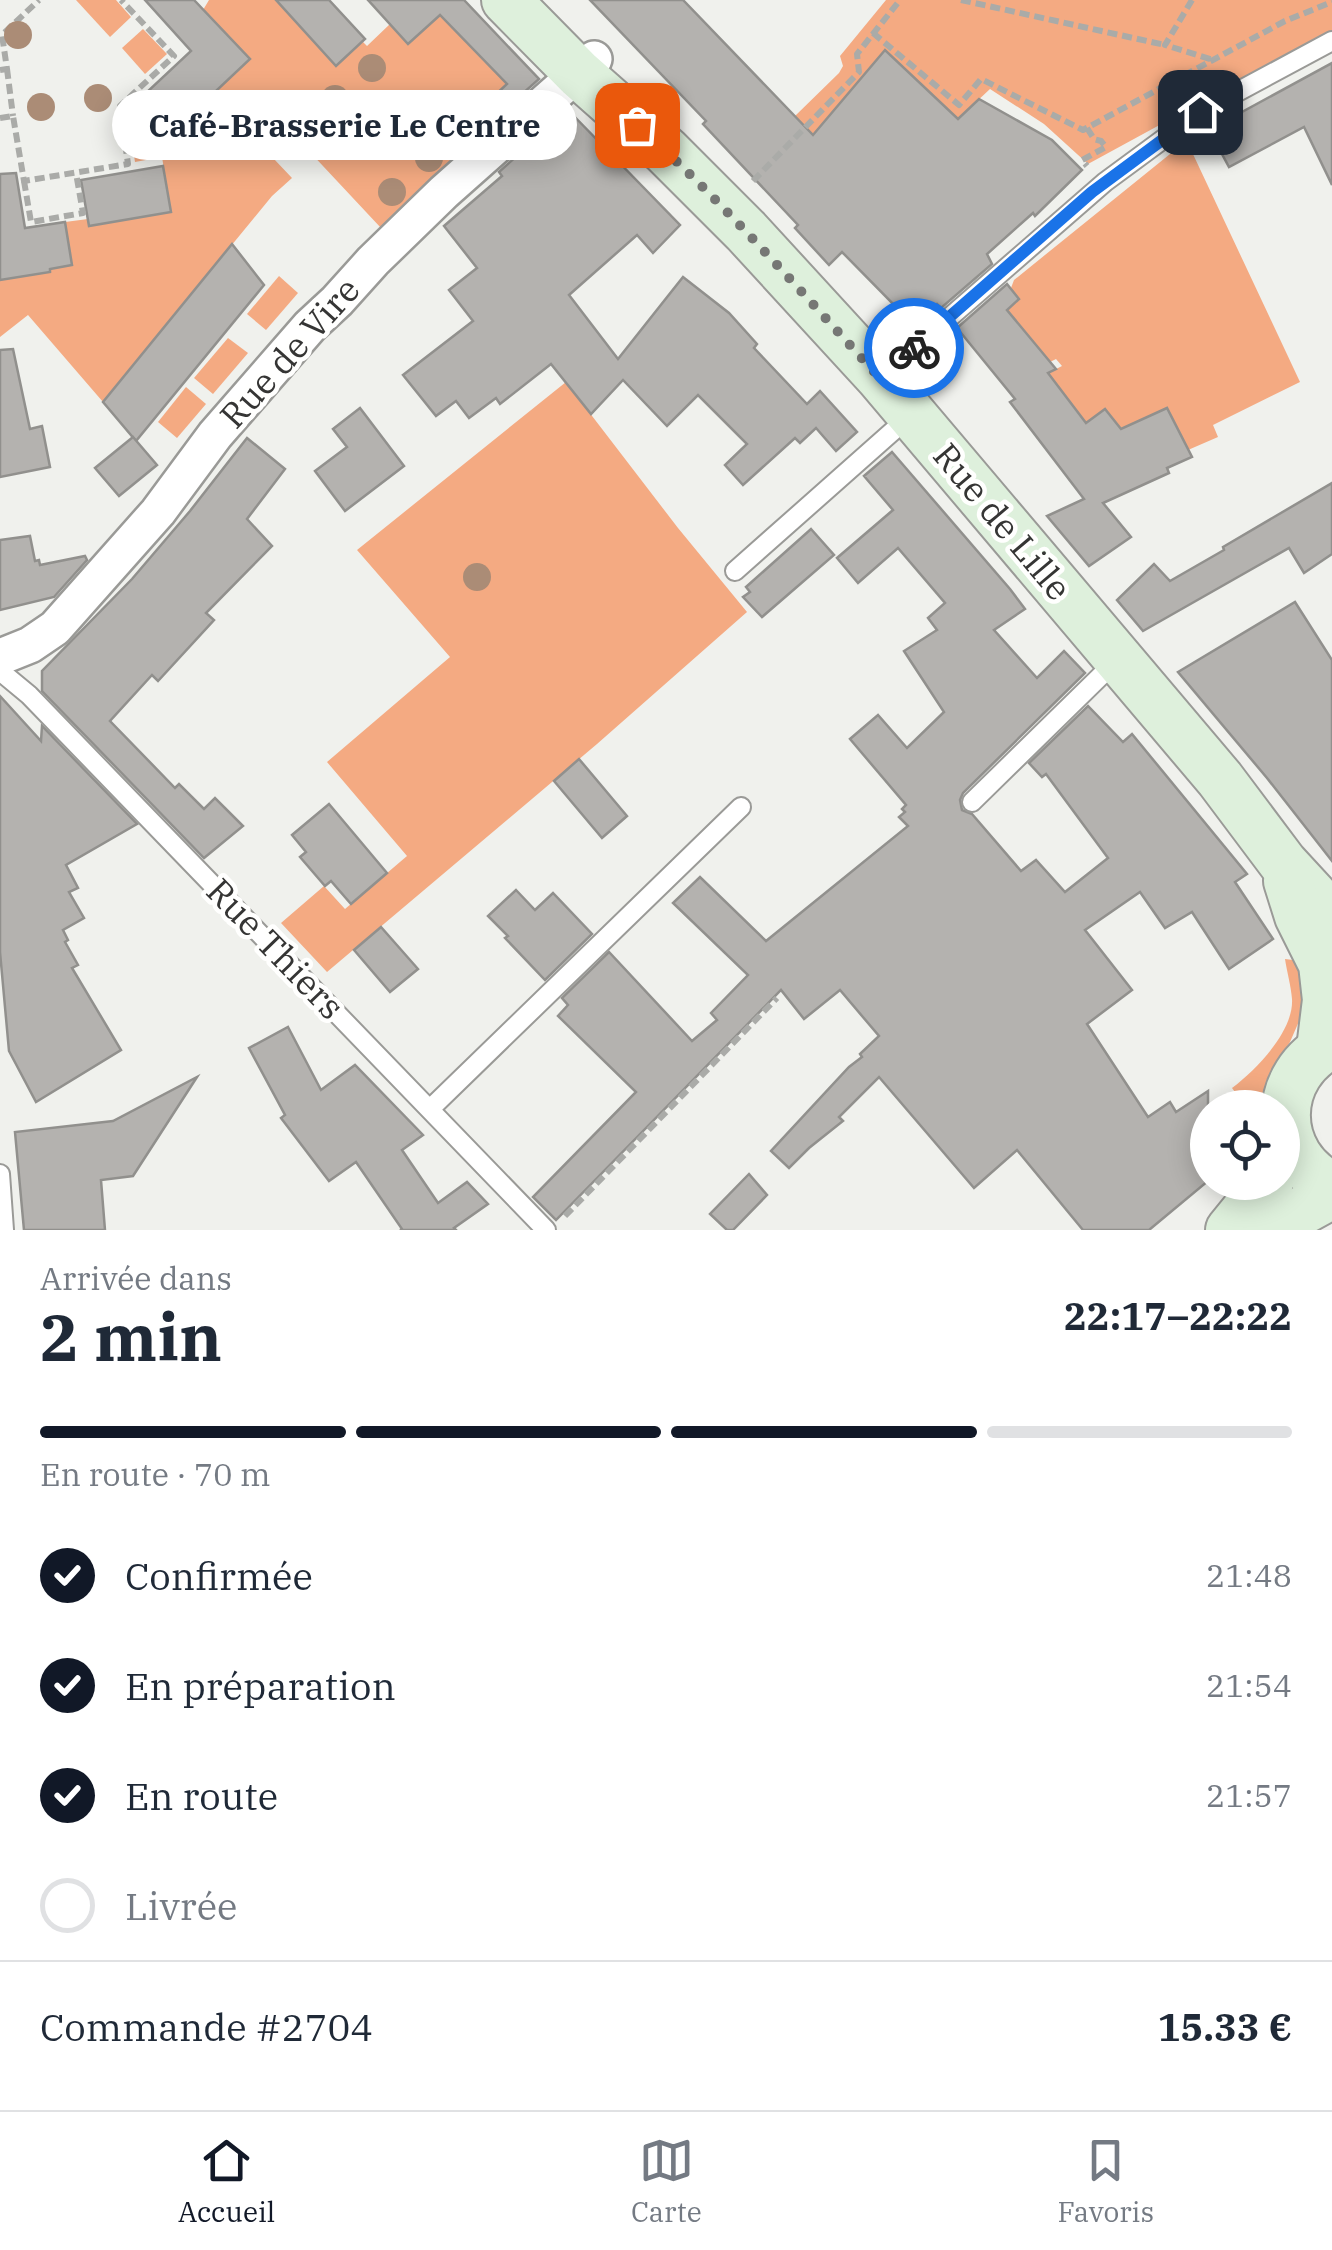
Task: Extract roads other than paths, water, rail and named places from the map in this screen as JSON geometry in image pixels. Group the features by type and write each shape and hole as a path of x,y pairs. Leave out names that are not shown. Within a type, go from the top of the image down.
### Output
{"main road":[{"name":"Rue de Lille","path":"506,0 587,66 880,378 1220,779 1283,863 1332,916"},
{"name":"Rue de Lille","path":"546,0 587,66"},
{"name":"Rue de Lille","path":"1283,863 1299,916 1322,964 1327,1000 1326,1046"},
{"path":"1291,1090 1305,1063 1326,1046"},
{"path":"1267,1230 1332,1190 1300,1169"},
{"path":"1230,1230 1252,1200"}],"street":[{"name":"Rue de Vire","path":"0,657 40,640 66,617 158,512 215,435 310,326 444,192 587,66"}],"lane":[{"path":"880,378 1077,204 1121,170 1200,112 1332,42"},
{"path":"735,570 912,415"},
{"path":"972,802 1118,659"},
{"name":"Rue Thiers","path":"0,672 56,723 546,1230"},
{"path":"430,1109 741,807"},
{"path":"0,1174 4,1230"}],"place":[{"name":"Café-Brasserie Le Centre","path":"637,125"}]}
